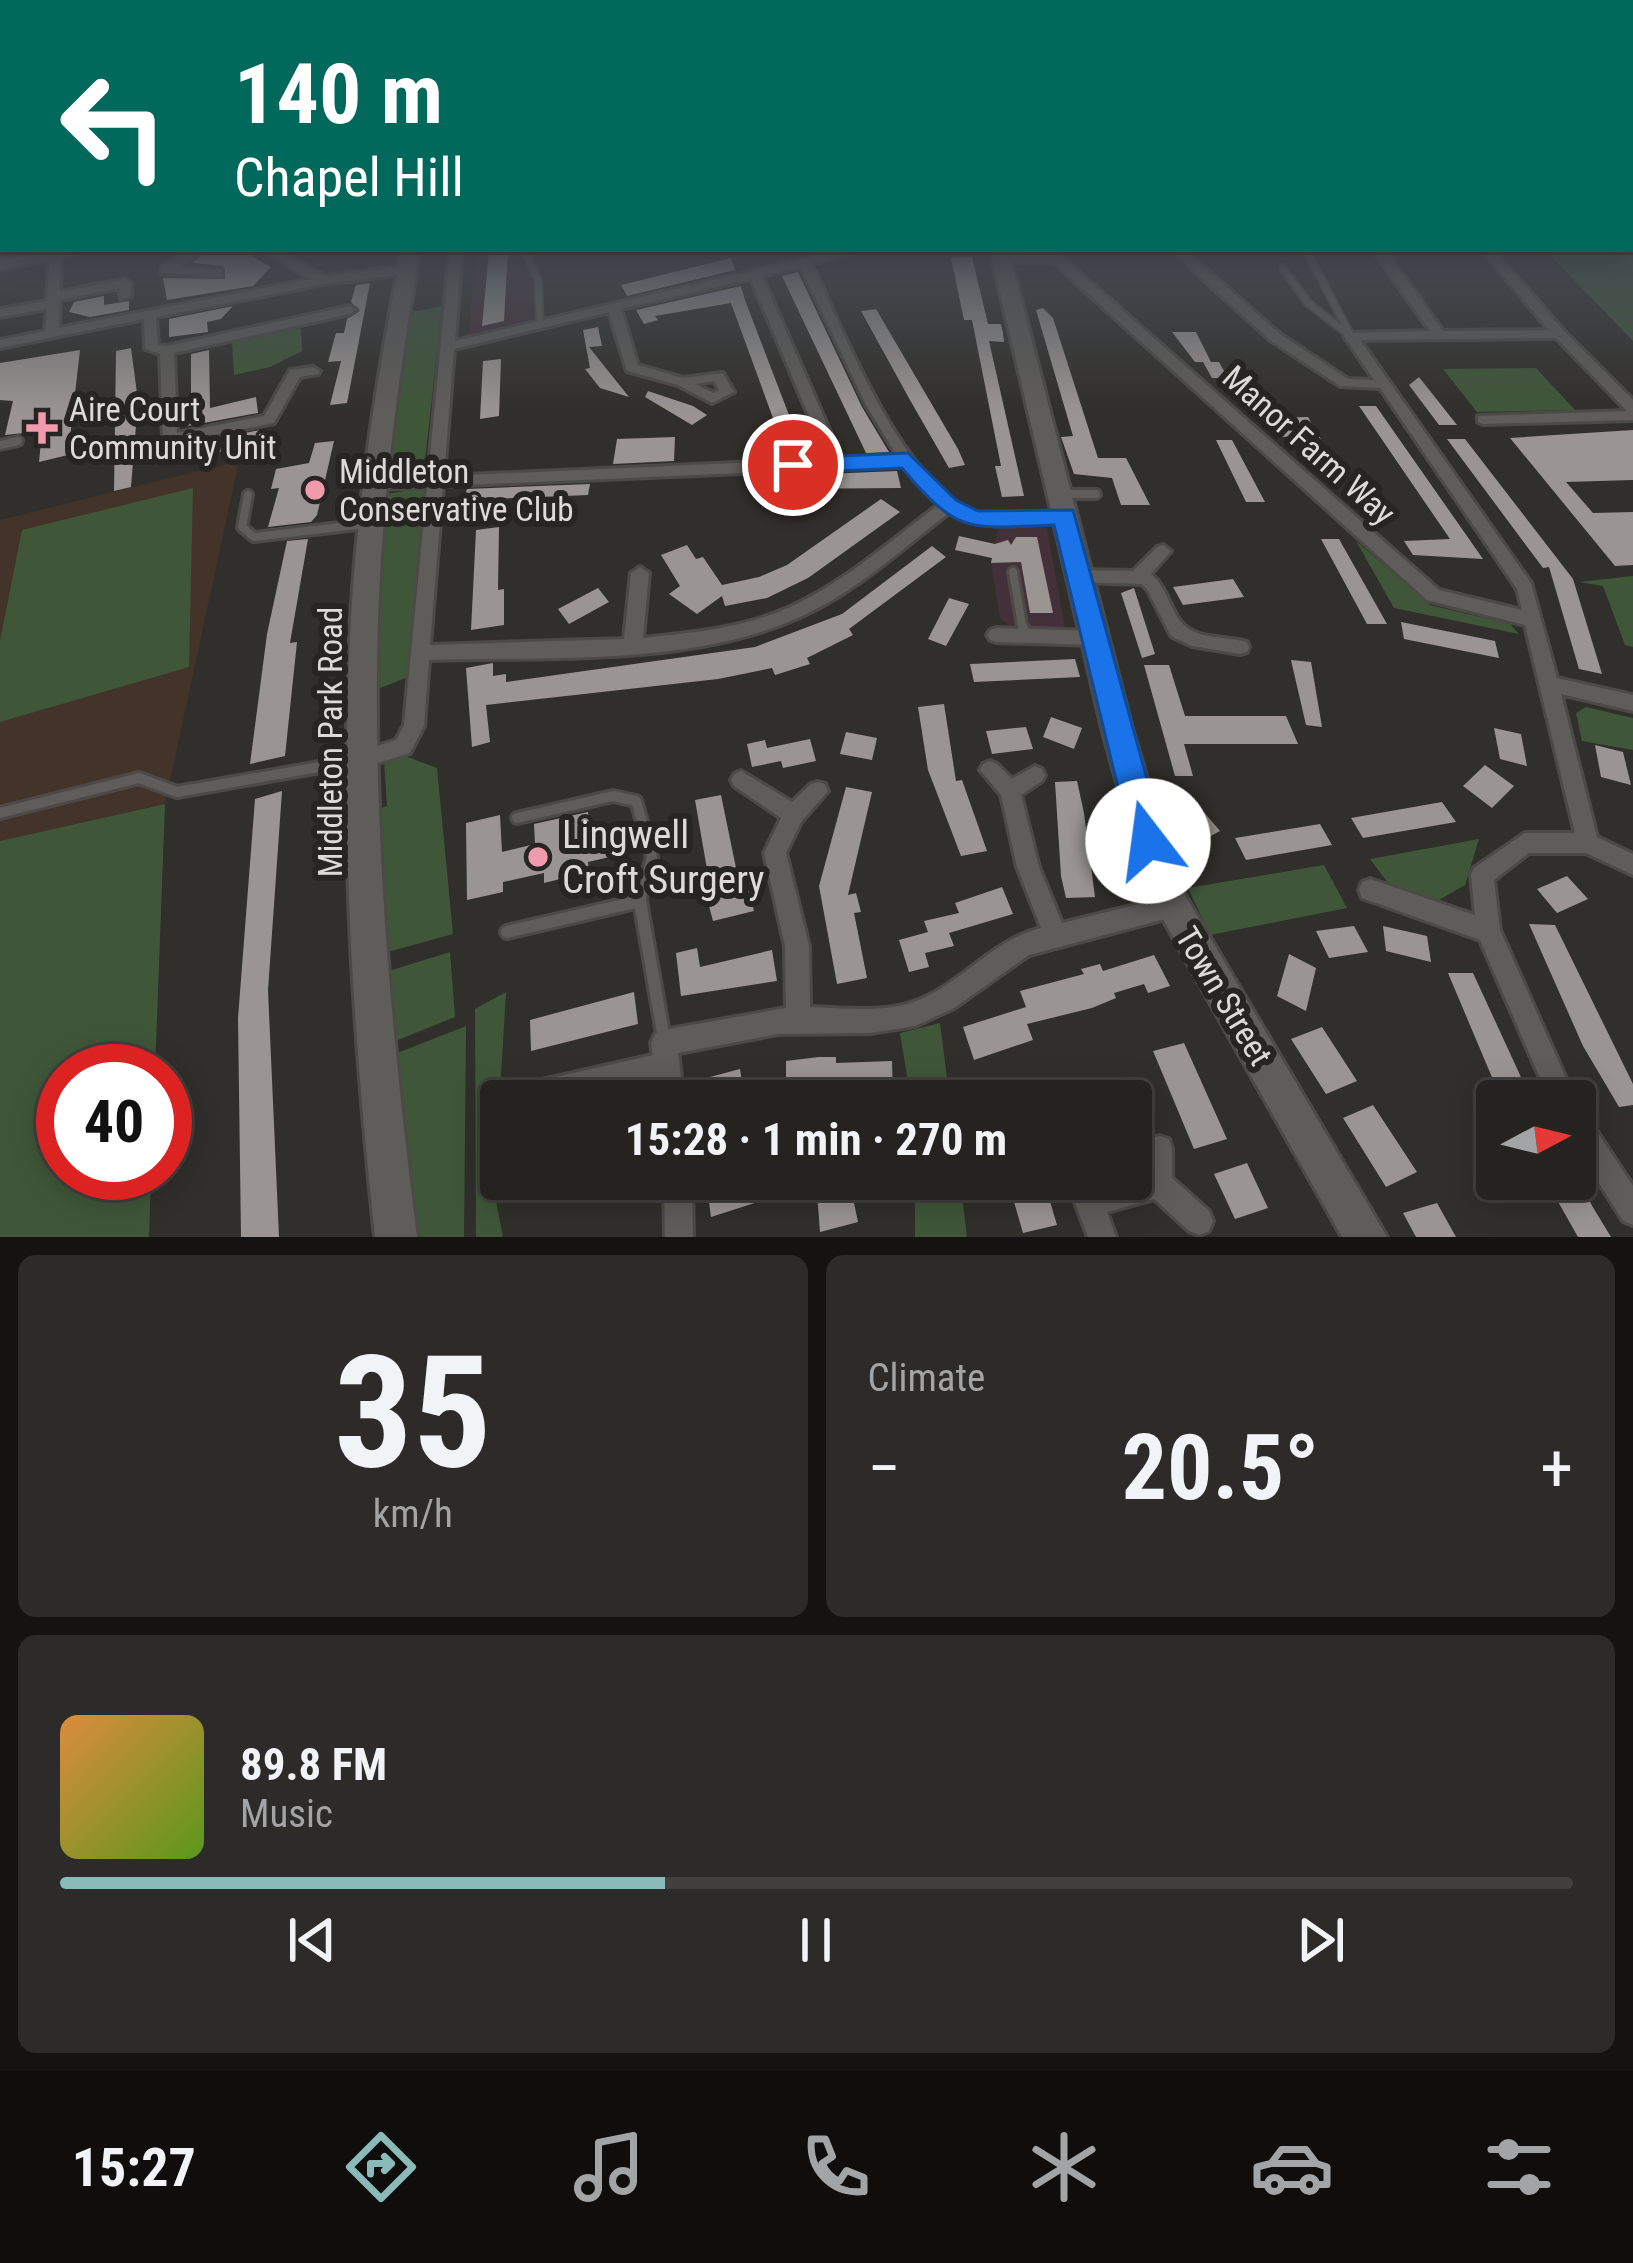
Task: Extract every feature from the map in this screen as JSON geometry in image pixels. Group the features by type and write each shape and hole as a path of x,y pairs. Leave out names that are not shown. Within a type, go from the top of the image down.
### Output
{"street":[{"path":"0,313 63,298"},
{"path":"0,344 240,298"},
{"name":"Middleton Park Road","path":"396,1237 372,1019 359,760 373,484 403,298"},
{"path":"359,760 403,747 414,726 451,298"},
{"path":"446,347 657,298"},
{"path":"765,298 837,464"},
{"path":"824,298 908,460 947,506 975,519 1062,505"},
{"name":"Town Street","path":"1010,298 1148,841 1172,907 1366,1237"},
{"name":"Manor Farm Way","path":"1100,298 1433,596 1534,620"},
{"path":"1231,298 1275,337 1345,383 1383,384"},
{"path":"1413,298 1439,335"},
{"path":"1528,298 1633,412"},
{"path":"52,333 53,300"},
{"path":"614,308 632,368 683,382"},
{"path":"150,317 152,349 167,350 350,310"},
{"path":"317,333 319,316"},
{"path":"1352,336 1559,334"},
{"path":"1352,336 1513,566 1534,620 1588,843"},
{"path":"167,350 170,440 269,420 295,373 313,371"},
{"path":"1484,419 1633,412"},
{"path":"373,484 908,460"},
{"path":"422,653 697,638 771,622 826,597 947,506"},
{"path":"1139,576 1163,551"},
{"path":"633,643 640,573"},
{"path":"1079,577 1139,576 1154,585 1172,626 1184,636 1240,647"},
{"path":"996,634 1095,638"},
{"path":"1550,684 1633,703"},
{"path":"990,770 1010,791 1028,867 1055,934"},
{"path":"1010,791 1034,775"},
{"path":"741,780 793,814"},
{"path":"798,1020 797,946 775,853 793,814 818,790"},
{"path":"1553,1080 1488,931 1482,875 1525,843 1588,843 1633,865"},
{"path":"1370,890 1488,931"},
{"path":"581,1080 798,1020 876,1020 915,1014 966,988 1002,954 1055,934 1172,907"},
{"path":"665,1054 668,1080"},
{"path":"1158,1184 1160,1149"},
{"path":"1596,1153 1633,1211"},
{"path":"1152,1185 1158,1184 1198,1221"},
{"path":"679,1200 680,1237"},
{"path":"1088,1200 1102,1237"}],"lane":[{"path":"538,298 539,326"},
{"path":"1304,298 1352,336"},
{"path":"1332,298 1352,336"},
{"path":"0,445 18,441"},
{"path":"1062,505 1096,494"},
{"path":"248,495 242,527 254,538 370,524"},
{"path":"1013,572 1024,636"},
{"path":"0,813 139,778 177,792 359,760"},
{"path":"517,818 613,796 636,801 652,857 640,902 665,1054"},
{"path":"507,932 640,902"}],"shaded area":[{"path":"472,298 534,298 534,320 469,335"},
{"path":"239,461 165,804 0,841 0,520"},
{"path":"998,529 1047,529 1065,628 1013,627 1000,619 991,564"}],"green space":[{"path":"1591,298 1633,298 1633,341"},
{"path":"442,306 425,461 420,468 385,472 406,313"},
{"path":"301,328 302,351 270,367 234,375 232,342"},
{"path":"1536,368 1575,410 1477,412 1443,369"},
{"path":"193,488 189,667 0,722 0,641 22,530"},
{"path":"428,490 413,675 373,691 375,593 386,494"},
{"path":"1356,541 1430,605 1510,624 1519,634 1394,608"},
{"path":"1633,576 1633,647 1625,645 1603,586 1579,582"},
{"path":"1586,707 1633,718 1633,750 1582,741 1576,713"},
{"path":"405,756 437,768 453,934 384,953 378,809 387,806 384,761"},
{"path":"165,804 156,1044 36,1044 36,1200 150,1200 149,1237 0,1237 0,841"},
{"path":"1479,839 1465,885 1439,900 1388,883 1370,859"},
{"path":"1324,865 1347,908 1210,935 1188,888"},
{"path":"450,952 455,1017 393,1042 389,971"},
{"path":"506,992 501,1080 480,1080 480,1200 496,1200 503,1237 476,1237 475,1009"},
{"path":"940,1023 947,1080 908,1080 900,1033"},
{"path":"466,1026 464,1237 419,1237 395,1054"},
{"path":"915,1200 963,1200 967,1237 915,1237"}],"building":[{"path":"95,298 104,298 104,305 129,301 129,310 90,317 69,312 74,302"},
{"path":"352,298 367,298 347,403 330,405 341,361 328,362 336,333 344,333 347,319 360,311"},
{"path":"485,298 505,298 504,321 482,326"},
{"path":"690,298 744,298 789,415 773,418 731,303 655,316 658,320 644,324 636,310"},
{"path":"792,298 810,298 889,452 866,453"},
{"path":"959,298 982,298 988,324 1001,324 1004,342 989,341 1024,496 1002,497 995,466 1001,466 972,320 964,320"},
{"path":"233,306 221,319 207,322 208,332 169,337 169,319"},
{"path":"1043,308 1053,318 1098,458 1126,458 1150,505 1121,505 1112,478 1074,474 1061,437 1073,436 1036,310"},
{"path":"876,309 965,465 949,468 910,400 861,311"},
{"path":"598,327 602,346 589,347 629,397 600,388 585,369 590,368 583,330"},
{"path":"1172,332 1196,332 1211,362 1219,362 1228,378 1212,378 1203,362 1195,362"},
{"path":"131,348 138,401 131,487 114,491 116,351"},
{"path":"80,350 68,455 39,462 42,431 5,435 13,401 0,400 0,363"},
{"path":"209,350 210,408 256,397 258,413 182,427 182,417 191,415 191,354"},
{"path":"501,359 499,416 480,419 483,361"},
{"path":"1419,377 1457,425 1439,425 1409,385"},
{"path":"1233,384 1258,384 1277,418 1259,418"},
{"path":"648,391 707,415 692,425 645,397"},
{"path":"1359,406 1376,406 1483,559 1413,555 1404,541 1450,539"},
{"path":"1308,417 1333,460 1315,461 1301,436 1279,437 1268,418"},
{"path":"260,430 261,440 182,463 182,446"},
{"path":"1633,430 1633,480 1566,482 1593,513 1633,512 1633,565 1615,566 1510,438"},
{"path":"675,437 674,461 613,464 617,439"},
{"path":"1447,439 1465,439 1573,579 1602,674 1579,669 1549,567 1543,568"},
{"path":"1216,440 1232,440 1265,502 1246,502"},
{"path":"334,441 317,515 311,522 268,527 279,488 271,489 276,469 309,463 315,443"},
{"path":"897,471 901,488 778,489 777,476"},
{"path":"590,484 588,495 464,500 467,489"},
{"path":"881,499 900,512 808,578 767,598 725,606 722,596 697,614 669,594 680,586 661,555 687,545 696,559 703,557 722,585 759,577 787,565"},
{"path":"499,527 498,590 504,589 504,625 471,630 476,530"},
{"path":"959,536 995,544 1008,540 1011,545 1016,537 1037,537 1053,613 1030,613 1021,562 991,563 992,558 955,550"},
{"path":"308,539 290,643 297,642 285,756 250,764 267,634 287,541"},
{"path":"1321,539 1339,539 1387,624 1367,624"},
{"path":"932,546 946,557 849,629 853,635 807,658 810,664 775,675 772,668 718,679 486,705 490,742 472,747 466,668 493,663 493,676 506,674 506,682 755,647 842,614"},
{"path":"1233,579 1244,597 1183,605 1173,587"},
{"path":"598,588 609,602 569,624 558,609"},
{"path":"1134,588 1155,654 1142,658 1121,593"},
{"path":"949,598 969,604 946,646 928,639"},
{"path":"1401,622 1495,641 1499,658 1404,639"},
{"path":"1075,659 1080,677 974,682 970,664"},
{"path":"1291,660 1311,662 1322,727 1306,725"},
{"path":"1144,665 1169,665 1185,716 1286,716 1298,744 1184,744 1193,776 1175,776"},
{"path":"944,704 956,781 962,780 987,851 961,856 928,770 918,707"},
{"path":"1051,717 1082,728 1074,749 1043,737"},
{"path":"1026,727 1033,749 992,754 986,731"},
{"path":"1494,728 1521,734 1527,766 1500,759"},
{"path":"846,732 877,738 872,760 840,754"},
{"path":"810,739 816,761 783,768 781,761 752,767 747,744 765,740 767,748"},
{"path":"1595,745 1623,752 1631,785 1601,777"},
{"path":"1485,765 1514,786 1492,808 1463,786"},
{"path":"1077,781 1095,897 1066,898 1055,782"},
{"path":"846,787 872,792 848,895 856,893 861,912 854,913 867,978 837,984 819,886"},
{"path":"282,791 268,990 279,1237 241,1237 238,1018 255,799"},
{"path":"721,795 736,868 743,867 754,911 713,921 701,876 708,875 695,800"},
{"path":"1191,797 1220,831 1200,842 1172,808"},
{"path":"1442,802 1456,822 1363,838 1351,818"},
{"name":"Lingwell Croft Surgery","path":"588,812 590,831 632,822 640,850 588,862 589,872 544,883 544,873 503,882 503,892 467,900 466,823 500,815 502,852 535,844 534,824"},
{"path":"1320,824 1332,845 1246,860 1235,838"},
{"path":"1567,876 1588,899 1557,913 1537,889"},
{"path":"1002,887 1013,914 949,933 954,946 925,953 929,967 909,972 899,940 928,932 924,921 959,913 955,903"},
{"path":"1529,924 1555,925 1633,1084 1633,1105 1619,1107 1583,1046"},
{"path":"1354,926 1368,952 1329,958 1316,931"},
{"path":"1383,926 1427,936 1431,962 1386,951"},
{"path":"697,948 700,967 772,950 777,981 681,996 676,953"},
{"path":"1289,954 1316,968 1306,1011 1277,996"},
{"path":"1154,955 1170,986 1148,993 1144,984 1114,993 1116,998 1092,1008 1027,1024 1033,1040 974,1060 963,1027 1026,1007 1020,991 1084,974 1081,969 1100,964 1103,971"},
{"path":"1448,973 1473,973 1522,1080 1493,1080"},
{"path":"634,992 638,1024 531,1051 530,1020"},
{"path":"1322,1027 1357,1081 1326,1094 1291,1039"},
{"path":"1184,1043 1227,1139 1194,1149 1153,1051"},
{"path":"836,1057 836,1063 892,1061 892,1080 786,1080 786,1061"},
{"path":"740,1069 742,1080 706,1080"},
{"path":"1373,1105 1417,1172 1386,1187 1343,1118"},
{"path":"1247,1163 1268,1208 1235,1219 1214,1174"},
{"path":"709,1200 764,1200 711,1217"},
{"path":"818,1200 853,1200 858,1222 820,1232"},
{"path":"1013,1200 1050,1200 1057,1225 1023,1233"},
{"path":"1557,1200 1589,1200 1611,1237 1578,1237"},
{"path":"1437,1203 1456,1237 1416,1237 1403,1213"}],"place":[{"name":"Aire Court Community Unit","path":"42,428"},
{"name":"Middleton Conservative Club","path":"315,490"},
{"name":"Lingwell Croft Surgery","path":"538,857"}],"route":[{"path":"793,465 908,460 947,506 975,519 1064,516 1148,841"}]}
